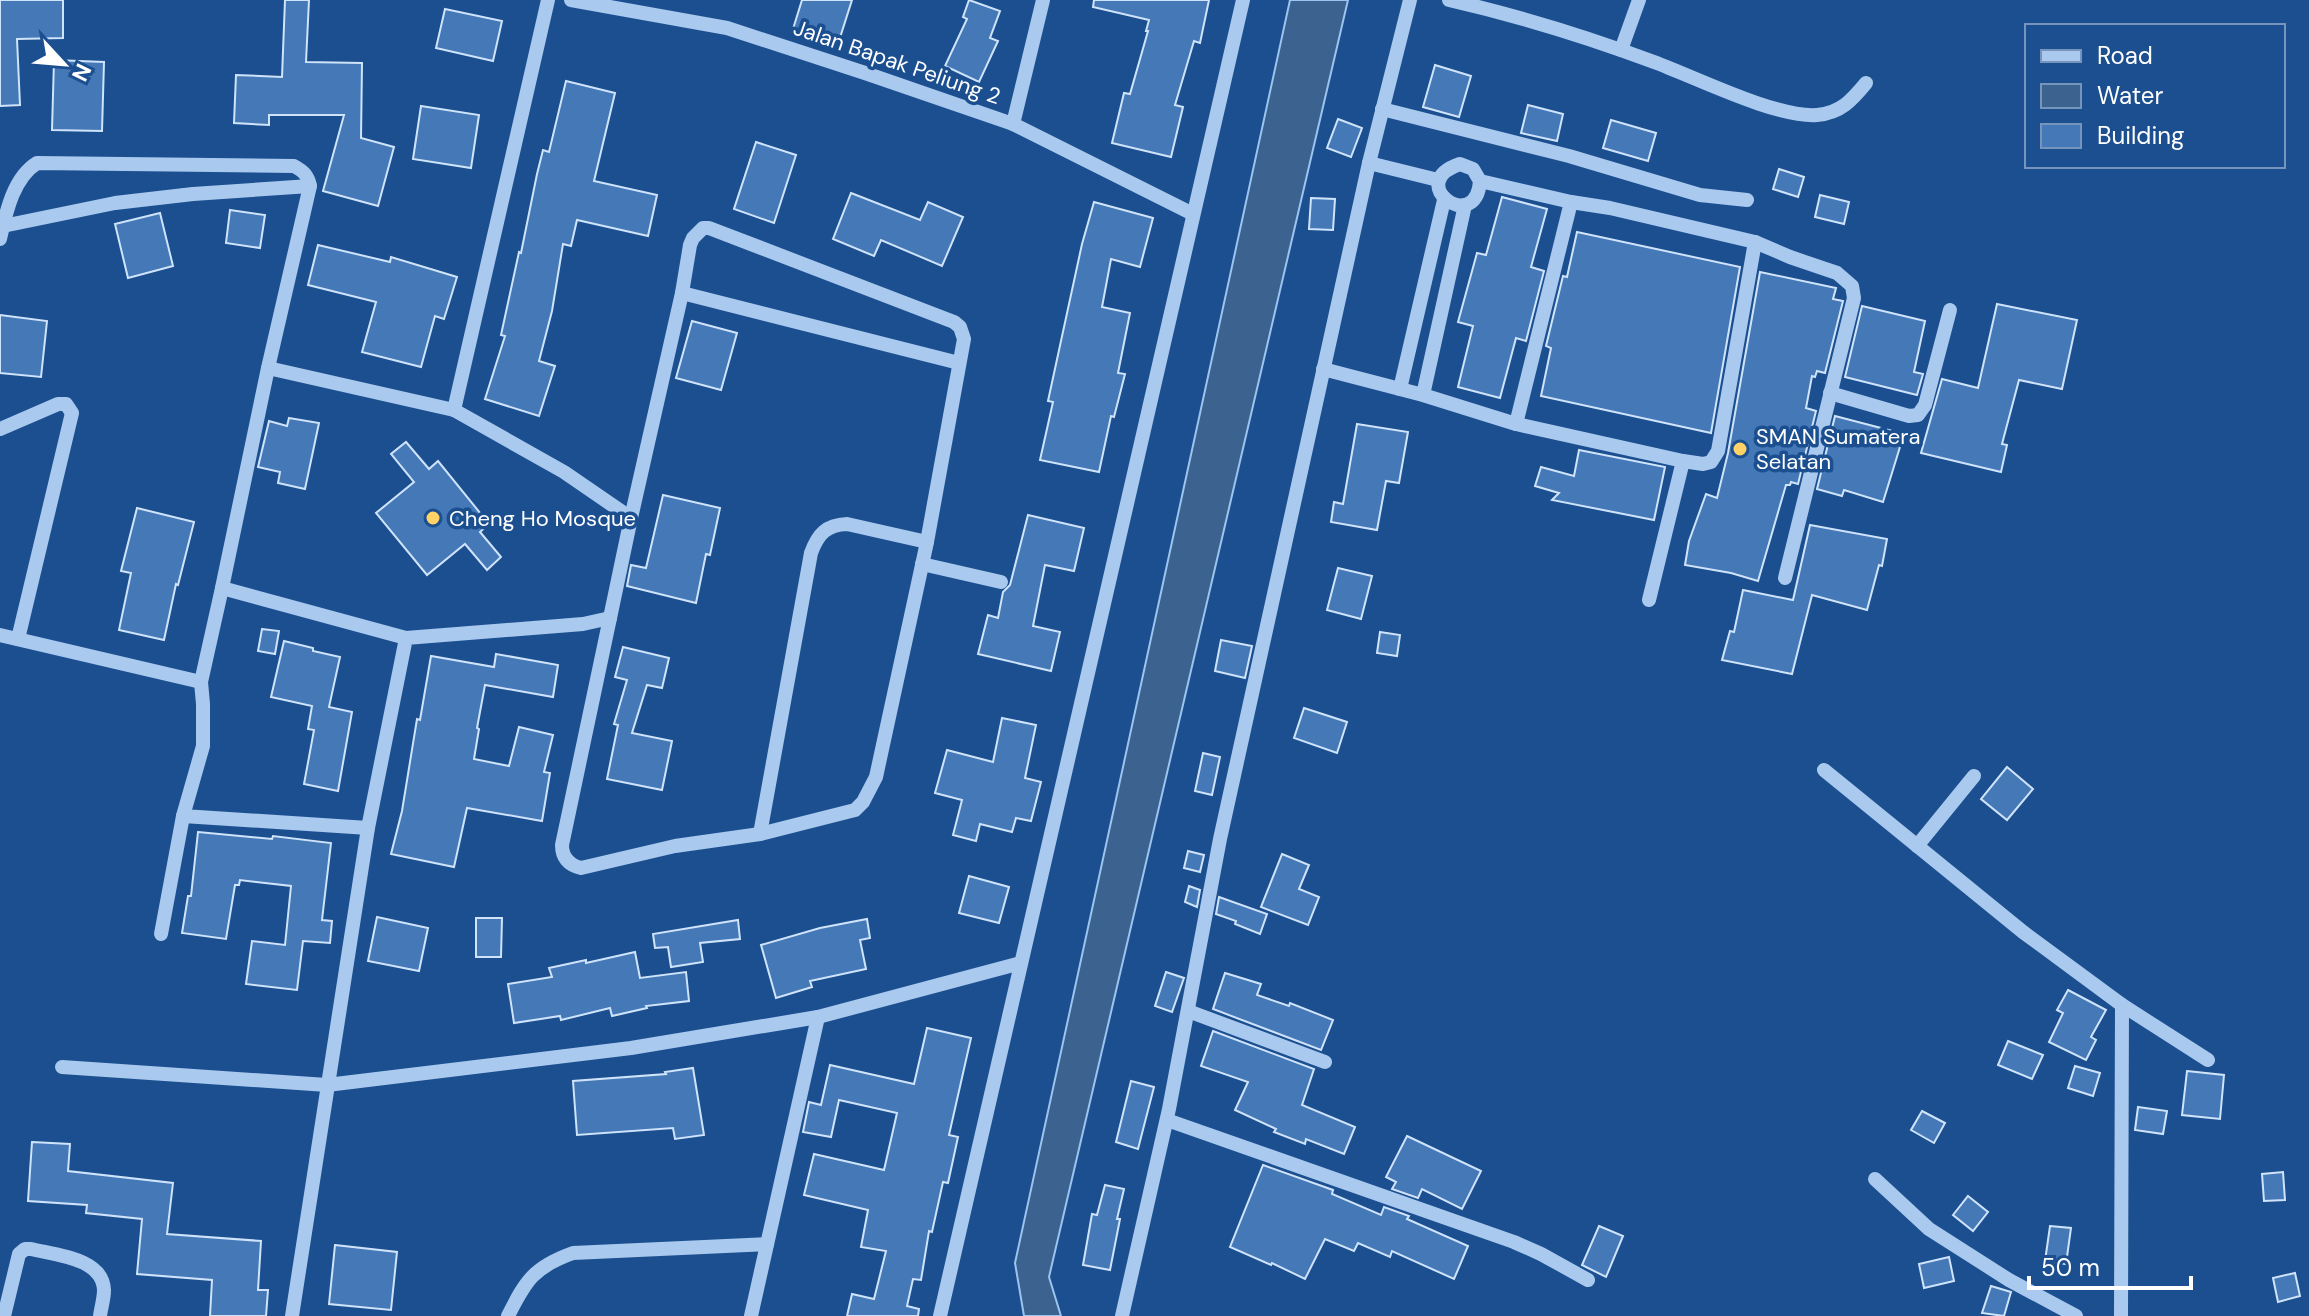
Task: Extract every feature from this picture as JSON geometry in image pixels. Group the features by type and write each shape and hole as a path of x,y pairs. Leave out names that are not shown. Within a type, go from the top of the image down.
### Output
{"street":[{"path":"454,410 548,0"},
{"name":"Jalan Bapak Peliung 2","path":"571,0 727,28 1013,124 1193,214"},
{"path":"1013,124 1043,0"},
{"path":"940,1316 1243,0"},
{"path":"1122,1316 1167,1120 1220,839 1369,163 1410,0"},
{"path":"1449,0 1540,23 1798,114 1816,115 1843,108 1866,83"},
{"path":"1621,50 1639,0"},
{"path":"1382,109 1569,156 1700,195 1747,200"},
{"path":"1,233 21,178 37,163 288,164 302,170 308,177 310,186 201,682 203,746 183,816 161,934"},
{"path":"1369,163 1438,180"},
{"path":"1460,164 1473,169 1480,181 1479,191 1474,200 1465,205 1454,205 1444,200 1438,180 1447,168 1460,164"},
{"path":"1480,181 1755,242 1837,273 1852,286 1854,298 1785,578"},
{"path":"1,233 115,203 310,186"},
{"path":"1400,389 1444,200"},
{"path":"1516,424 1571,202"},
{"path":"1423,395 1465,205"},
{"path":"709,228 954,322 964,334 927,542 876,777 863,802 855,810 760,834 675,846 581,868 566,860 562,845 682,293 690,245 698,232 709,228"},
{"path":"1323,369 1423,395 1516,424 1683,461 1707,463 1718,451 1755,242"},
{"path":"682,293 959,363"},
{"path":"1830,393 1909,416 1918,415 1925,405 1950,310"},
{"path":"268,368 454,410 564,472 631,518"},
{"path":"0,429 58,404 66,404 72,413 18,639"},
{"path":"1649,600 1683,461"},
{"path":"760,834 816,539 825,529 847,524 927,542"},
{"path":"922,564 1001,582"},
{"path":"222,588 406,638 583,624 610,618"},
{"path":"0,635 201,682"},
{"path":"292,1316 368,828 406,638"},
{"path":"1824,770 2023,932 2122,1005 2208,1060"},
{"path":"1917,846 1974,776"},
{"path":"183,816 368,828"},
{"path":"62,1067 327,1085 631,1048 818,1017 1021,963"},
{"path":"2121,1316 2122,1005"},
{"path":"1188,1011 1325,1062"},
{"path":"751,1316 818,1017"},
{"path":"1167,1120 1490,1233 1541,1254 1588,1280"},
{"path":"1875,1179 1929,1229 2009,1280 2076,1316"},
{"path":"508,1316 534,1272 573,1253 767,1244"},
{"path":"4,1316 19,1254 25,1249 92,1267 102,1279 104,1291 100,1316"}],"water":[{"path":"1290,0 1348,0 1049,1277 1061,1316 1024,1316 1015,1263"}],"building":[{"path":"0,0 63,0 63,38 17,39 20,105 0,106"},
{"path":"285,0 309,0 306,62 362,63 361,138 394,147 378,206 323,191 344,115 269,115 269,125 234,123 236,75 282,77"},
{"path":"802,0 852,0 838,44 793,29"},
{"path":"969,0 1000,11 990,38 998,41 979,82 945,66 967,19 963,17"},
{"path":"1094,0 1209,0 1200,43 1194,41 1175,105 1183,107 1171,157 1112,143 1124,93 1130,94 1149,20 1093,7"},
{"path":"445,9 502,21 493,61 436,48"},
{"path":"54,60 104,62 102,131 52,130"},
{"path":"1435,65 1471,76 1459,117 1423,107"},
{"path":"566,81 615,93 594,181 657,195 648,236 577,220 571,246 563,244 552,311 539,361 555,366 539,416 485,399 505,336 501,335 543,150 549,152"},
{"path":"1528,105 1563,114 1557,141 1521,133"},
{"path":"421,106 479,115 471,168 413,159"},
{"path":"1338,119 1362,128 1351,157 1327,148"},
{"path":"1611,120 1656,133 1648,161 1603,148"},
{"path":"756,142 796,155 774,223 734,209"},
{"path":"1779,169 1804,177 1798,197 1773,189"},
{"path":"851,193 920,220 928,202 963,217 942,266 881,240 874,256 833,239"},
{"path":"1820,195 1849,202 1844,224 1815,217"},
{"path":"1502,197 1547,209 1531,267 1544,271 1526,341 1516,338 1500,398 1458,387 1473,326 1458,322 1477,253 1486,255"},
{"path":"1311,198 1335,199 1333,230 1309,229"},
{"path":"1094,202 1153,218 1140,267 1111,259 1102,307 1130,313 1118,373 1125,374 1114,417 1111,416 1099,472 1040,460 1053,402 1048,401"},
{"path":"230,210 265,215 260,248 226,243"},
{"path":"160,213 173,266 128,278 115,224"},
{"path":"1577,232 1740,267 1711,433 1541,396 1551,348 1546,346"},
{"path":"318,245 390,262 391,257 457,277 444,319 435,316 421,367 362,352 376,302 308,285"},
{"path":"1760,272 1836,288 1833,299 1843,301 1825,373 1817,371 1815,377 1812,376 1806,408 1816,411 1798,484 1791,482 1786,485 1758,581 1685,565 1689,541 1706,494 1717,498"},
{"path":"1997,304 2077,320 2062,389 2019,380 2002,444 2007,445 2001,472 1921,453 1942,379 1978,388"},
{"path":"1862,306 1925,321 1914,372 1923,374 1917,395 1845,377"},
{"path":"0,315 47,321 41,377 0,373"},
{"path":"692,321 737,333 721,390 676,378"},
{"path":"1835,416 1904,434 1883,502 1844,490 1842,496 1817,489"},
{"path":"289,418 319,423 305,489 278,483 280,472 258,467 269,421 287,426"},
{"path":"1357,424 1408,432 1399,483 1386,481 1377,530 1331,522 1334,502 1343,504"},
{"name":"Cheng Ho Mosque","path":"406,442 429,469 438,461 489,524 480,532 501,557 487,570 465,544 427,575 376,513 414,482 391,454"},
{"path":"1579,450 1665,467 1654,520 1552,500 1559,493 1535,486 1541,467 1574,476"},
{"path":"663,495 720,508 696,603 627,586 631,565 646,568"},
{"path":"137,508 194,522 164,640 119,630 131,573 121,571"},
{"path":"1028,515 1084,528 1074,571 1045,565 1033,626 1060,632 1051,671 978,654 988,615 998,618 1003,592 1010,585"},
{"path":"1810,525 1887,539 1882,566 1879,565 1867,610 1812,595 1792,674 1722,660 1730,631 1734,632 1743,590 1793,600"},
{"path":"1338,568 1372,576 1361,619 1327,610"},
{"path":"262,629 279,631 275,654 258,651"},
{"path":"1380,632 1400,635 1397,656 1377,653"},
{"path":"1221,640 1252,646 1245,678 1215,671"},
{"path":"284,641 340,657 329,707 352,712 338,791 304,784 314,730 308,729 312,706 271,697"},
{"path":"623,647 669,658 662,688 647,685 632,733 672,741 662,790 607,779 618,725 614,724 627,680 615,677"},
{"path":"496,654 558,665 553,697 485,685 477,728 474,759 509,766 519,727 553,735 544,772 550,773 542,821 467,808 454,867 391,854 431,656 494,667"},
{"path":"1304,708 1347,722 1337,753 1294,738"},
{"path":"1002,718 1036,725 1025,778 1041,782 1031,821 1016,818 1012,832 980,824 976,841 953,835 962,800 935,793 947,750 993,762"},
{"path":"1203,753 1220,757 1212,795 1195,791"},
{"path":"2007,767 2033,789 2007,820 1981,799"},
{"path":"198,832 331,843 322,920 332,921 330,943 303,941 297,990 246,984 252,941 285,945 291,886 240,880 239,885 235,885 226,939 182,933 188,896 191,896"},
{"path":"1188,851 1204,855 1200,872 1184,868"},
{"path":"1282,854 1309,865 1299,889 1319,897 1308,925 1261,907"},
{"path":"969,876 1009,887 999,923 959,913"},
{"path":"1189,886 1200,890 1197,907 1185,902"},
{"path":"1219,897 1267,914 1260,934 1216,914"},
{"path":"377,917 428,928 419,971 368,961"},
{"path":"476,918 502,918 501,957 476,957"},
{"path":"867,919 870,938 860,940 866,969 810,981 812,987 776,998 761,945 820,928"},
{"path":"738,920 740,939 700,943 703,962 671,967 668,947 655,948 653,934"},
{"path":"635,952 640,978 686,972 689,1001 646,1006 612,1016 610,1008 561,1020 560,1016 514,1023 508,984 552,977 549,968"},
{"path":"1166,972 1184,978 1172,1012 1155,1006"},
{"path":"1225,973 1261,984 1257,995 1289,1006 1290,1003 1333,1020 1321,1050 1213,1009"},
{"path":"2068,990 2106,1010 2091,1037 2096,1040 2086,1060 2049,1042 2063,1013 2057,1010"},
{"path":"927,1028 971,1038 949,1135 958,1137 948,1183 943,1182 932,1232 929,1231 921,1280 913,1279 907,1306 919,1309 918,1316 847,1316 852,1294 874,1299 886,1251 861,1247 868,1210 804,1195 814,1154 884,1170 897,1113 839,1100 831,1137 803,1132 809,1102 821,1105 830,1065 914,1084"},
{"path":"1213,1031 1314,1069 1302,1105 1355,1127 1344,1154 1306,1139 1305,1144 1274,1132 1276,1129 1235,1110 1248,1082 1201,1066"},
{"path":"2008,1041 2043,1055 2032,1079 1998,1065"},
{"path":"2075,1066 2100,1073 2093,1096 2068,1088"},
{"path":"693,1068 704,1135 675,1139 673,1128 577,1135 573,1081 666,1074"},
{"path":"2187,1071 2224,1075 2220,1119 2182,1115"},
{"path":"1131,1081 1154,1087 1138,1149 1116,1142"},
{"path":"2138,1107 2167,1111 2163,1134 2135,1130"},
{"path":"1922,1111 1945,1123 1934,1143 1911,1130"},
{"path":"1407,1136 1481,1171 1462,1209 1422,1189 1418,1198 1392,1189 1396,1182 1386,1177"},
{"path":"32,1142 70,1144 68,1171 173,1183 167,1234 261,1241 258,1290 268,1290 266,1316 210,1316 212,1280 137,1274 142,1219 86,1213 87,1205 28,1201"},
{"path":"1263,1165 1333,1190 1332,1194 1381,1215 1384,1207 1409,1216 1407,1219 1468,1246 1454,1279 1392,1251 1390,1257 1358,1243 1354,1251 1325,1239 1305,1279 1230,1247"},
{"path":"2283,1172 2285,1200 2264,1201 2262,1174"},
{"path":"1105,1185 1124,1189 1110,1270 1083,1265 1092,1214 1097,1215"},
{"path":"1968,1196 1988,1212 1973,1231 1953,1215"},
{"path":"1599,1226 1623,1236 1606,1277 1582,1265"},
{"path":"2050,1226 2071,1228 2066,1264 2045,1261"},
{"path":"335,1245 397,1252 391,1310 329,1304"},
{"path":"1949,1257 1954,1281 1924,1288 1919,1264"},
{"path":"2295,1273 2300,1296 2278,1302 2273,1278"},
{"path":"1991,1286 2011,1292 2004,1316 1982,1313"}],"place":[{"name":"SMAN Sumatera Selatan","path":"1740,449"},
{"name":"Cheng Ho Mosque","path":"433,518"}]}
